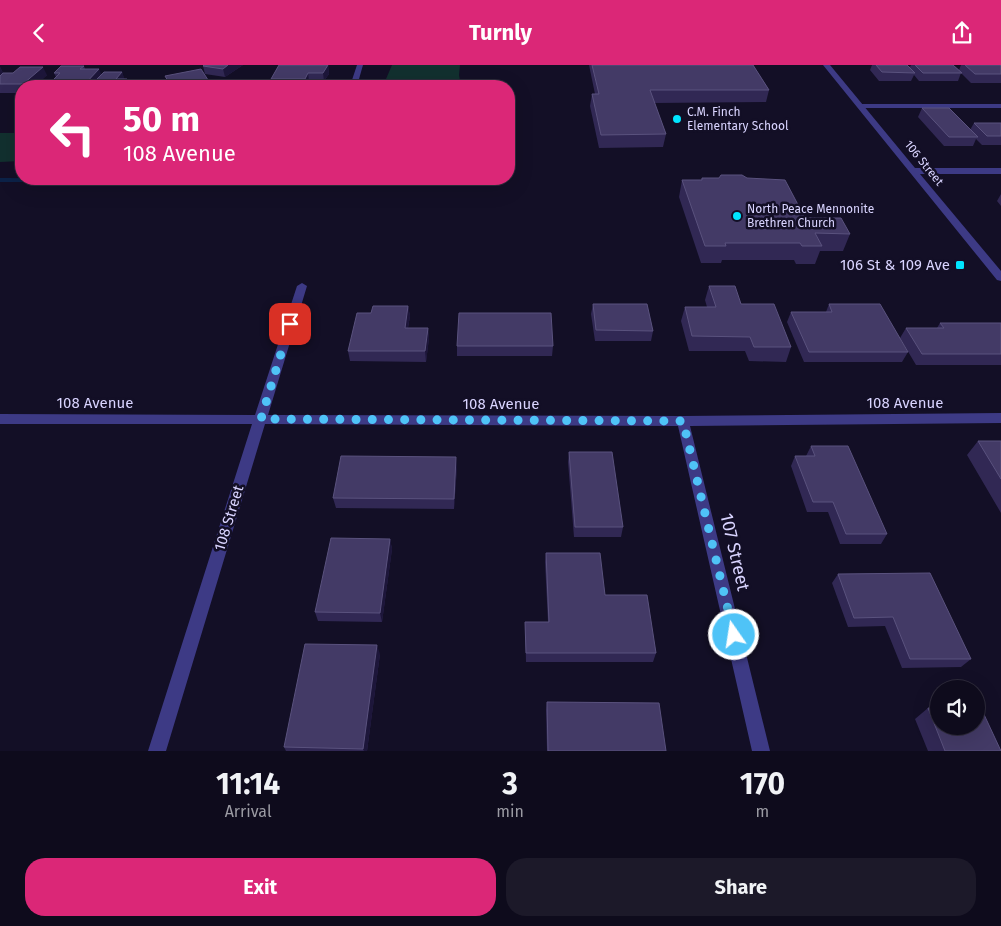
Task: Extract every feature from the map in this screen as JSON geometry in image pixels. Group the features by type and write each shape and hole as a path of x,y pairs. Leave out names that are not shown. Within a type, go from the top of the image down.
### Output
{"street":[{"path":"355,80 360,65"},
{"name":"106 Street","path":"826,65 1000,275"},
{"path":"913,171 1001,171"},
{"name":"108 Street","path":"156,751 302,286"},
{"name":"108 Avenue","path":"0,419 683,421 1001,418"},
{"name":"107 Street","path":"683,421 761,751"}],"lane":[{"path":"861,106 1001,106"}],"green space":[{"path":"392,65 460,65 460,80 386,80"},
{"path":"0,133 15,133 15,161 0,162"}],"building":[{"path":"204,65 228,65 223,69"},
{"path":"279,65 328,65 323,73 308,73 305,79 271,79"},
{"path":"592,65 753,65 769,90 650,90 666,134 601,135 592,94 599,94"},
{"path":"876,65 907,65 915,73 882,72"},
{"path":"915,65 953,65 962,73 923,73"},
{"path":"965,65 1000,65 1001,74 975,74"},
{"path":"61,66 84,66 80,69 99,69 89,80 53,80 60,73 54,73"},
{"path":"20,67 43,67 28,80 15,80 15,84 0,84 0,76 3,73 13,73"},
{"path":"201,69 208,80 167,80 165,76"},
{"path":"104,72 122,72 116,79 127,79 126,80 96,80"},
{"path":"922,108 949,108 978,137 949,137"},
{"path":"974,123 1001,123 1001,136 987,136"},
{"name":"North Peace Mennonite Brethren Church","path":"721,175 742,175 747,178 785,180 805,218 841,218 850,234 815,233 822,246 802,246 800,243 725,243 726,246 705,246 682,180 719,178"},
{"path":"709,286 735,286 741,304 774,304 791,347 754,347 750,337 692,336 685,307 716,307"},
{"path":"593,304 647,304 653,331 596,330"},
{"path":"829,304 880,304 908,352 809,352 791,312 832,312"},
{"path":"373,306 408,306 405,328 428,328 425,351 348,351 357,313 371,313"},
{"path":"459,313 551,313 553,346 457,346"},
{"path":"940,323 1001,323 1001,354 922,354 906,328 944,328"},
{"path":"978,441 1001,441 1001,479"},
{"path":"811,446 848,446 887,534 846,534 833,502 813,502 795,456 815,456"},
{"path":"569,452 612,452 623,527 575,527"},
{"path":"341,456 456,457 454,499 333,498"},
{"path":"331,538 390,539 380,613 315,612"},
{"path":"546,553 600,553 605,595 647,595 656,653 526,653 525,622 549,622"},
{"path":"930,573 971,659 910,659 893,617 854,618 838,574"},
{"path":"305,644 377,645 363,749 284,747"},
{"path":"547,702 659,703 666,751 548,751"},
{"path":"985,717 1001,751 945,751 939,735 985,735"}],"waterway":[{"path":"0,180 15,180"}],"place":[{"name":"C.M. Finch Elementary School","path":"677,119"},
{"name":"North Peace Mennonite Brethren Church","path":"737,216"},
{"name":"106 St & 109 Ave","path":"960,265"}],"route":[{"path":"290,324 261,419 683,421 734,635"}]}
